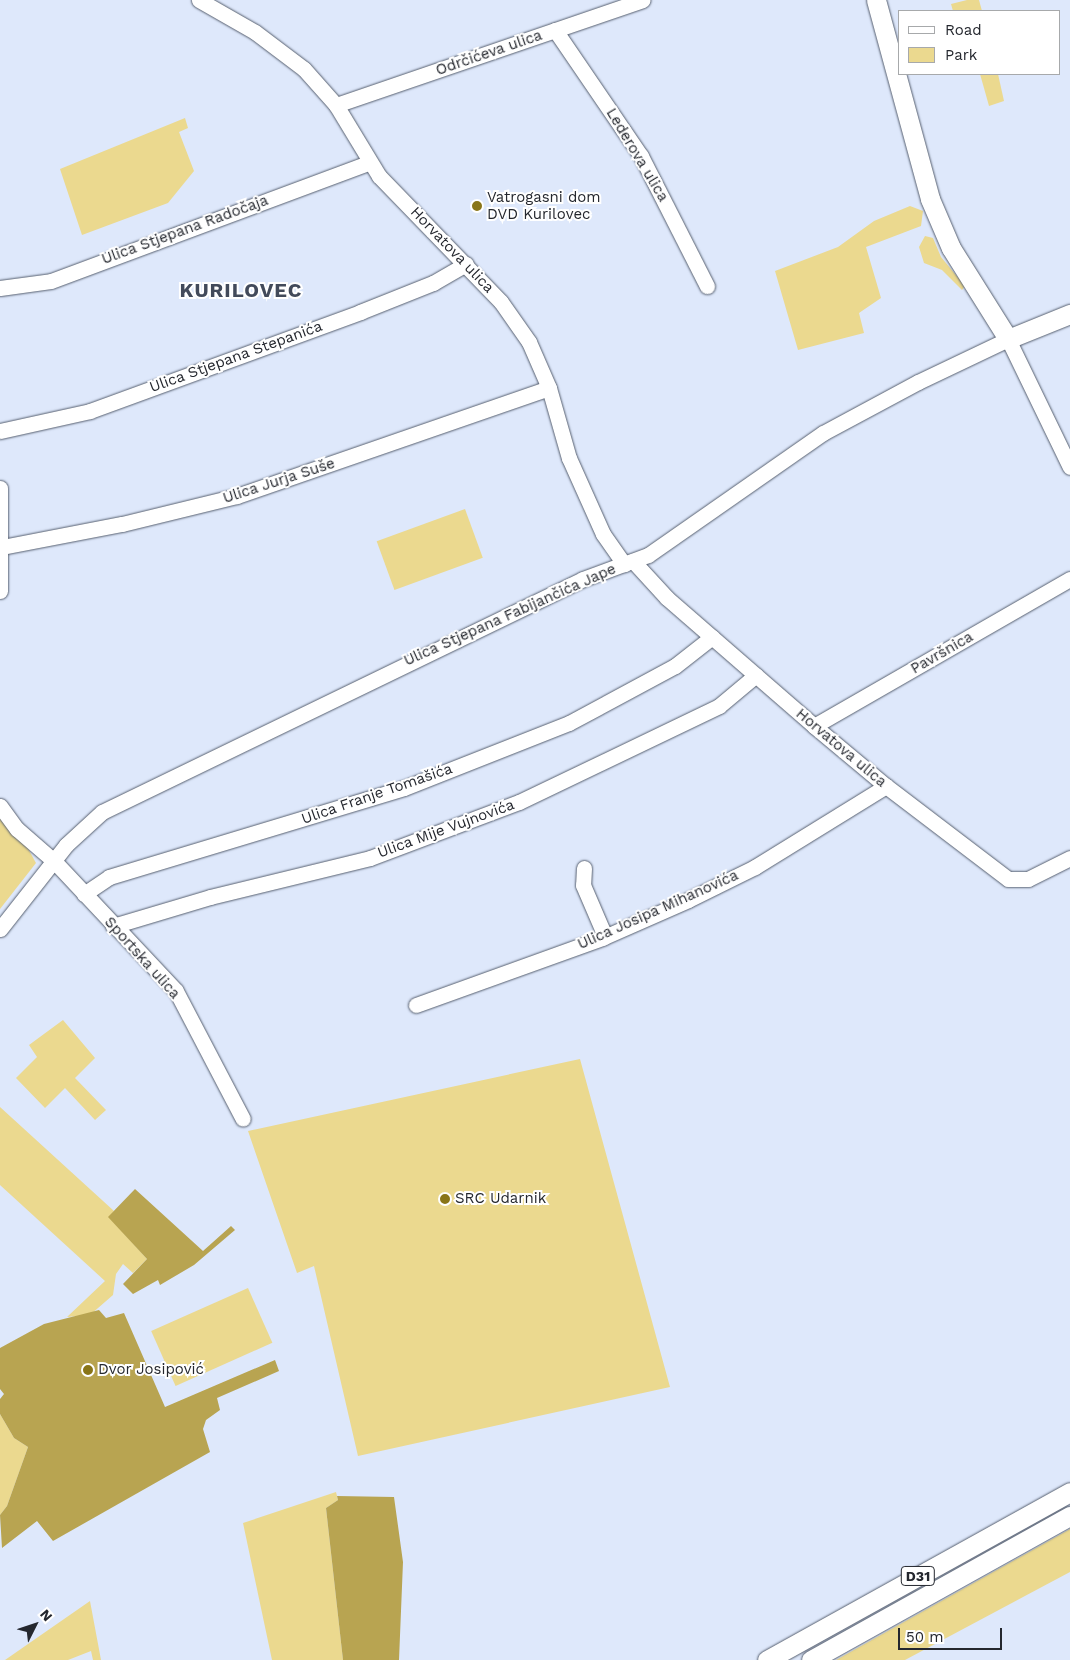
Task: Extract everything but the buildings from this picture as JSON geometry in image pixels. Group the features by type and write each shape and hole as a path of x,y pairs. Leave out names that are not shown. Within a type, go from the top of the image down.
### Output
{"main road":[{"path":"876,0 930,199 951,248 1008,339"},
{"name":"Ulica Stjepana Fabijančića Jape","path":"1008,339 1070,314"},
{"name":"D31","path":"767,1660 1070,1492"},
{"name":"D31","path":"811,1660 1070,1516"}],"street":[{"name":"Horvatova ulica","path":"198,0 255,32 295,61 336,105 369,163 501,302 529,342 549,388 569,458 602,534 628,562 814,726 886,786 1008,879 1028,879 1070,858"},
{"name":"Odrčićeva ulica","path":"336,105 643,0"},
{"name":"Lederova ulica","path":"555,30 641,156 706,286"},
{"name":"Ulica Stjepana Radočaja","path":"0,288 51,281 369,163"},
{"name":"Ulica Stjepana Stepanića","path":"0,431 90,411 171,382 378,305 433,283 466,264"},
{"path":"1008,339 1070,467"},
{"name":"Ulica Stjepana Fabijančića Jape","path":"0,929 81,828 114,806 384,672 583,578 648,555 823,433 918,382 1008,339"},
{"name":"Ulica Jurja Suše","path":"2,547 122,524 237,496 549,388"},
{"path":"0,488 2,547 0,591"},
{"name":"Pavršnica","path":"814,726 1070,580"},
{"name":"Ulica Franje Tomašića","path":"84,894 109,877 404,788 569,723 675,666 712,637"},
{"name":"Ulica Mije Vujnovića","path":"113,926 210,897 370,858 520,802 719,706 756,675"},
{"name":"Ulica Josipa Mihanovića","path":"416,1005 606,936 756,866 886,786"},
{"name":"Sportska ulica","path":"0,806 17,829 54,861 176,991 243,1119"},
{"path":"584,868 582,886 606,936"}],"green space":[{"path":"967,0 979,0 982,10 953,10 951,4"},
{"path":"980,75 998,75 1004,101 989,106"},
{"path":"185,118 188,128 179,132 194,171 168,203 82,235 60,169"},
{"path":"910,206 923,211 921,226 866,247 881,298 859,313 864,333 798,350 775,271 838,247 874,221"},
{"path":"925,236 933,238 941,257 965,286 962,290 942,270 924,263 919,247"},
{"path":"465,509 483,558 394,590 377,541"},
{"path":"0,816 26,845 36,863 0,909"},
{"path":"63,1020 95,1058 75,1078 106,1110 95,1120 65,1088 45,1108 16,1078 37,1057 29,1045"},
{"name":"SRC Udarnik","path":"580,1059 670,1387 358,1456 314,1266 297,1273 248,1131"},
{"path":"0,1107 114,1211 109,1217 147,1259 133,1273 123,1264 116,1274 113,1295 90,1315 67,1317 105,1281 0,1185"},
{"path":"248,1288 272,1343 176,1386 151,1331"},
{"path":"0,1414 14,1438 28,1447 7,1506 0,1515"},
{"path":"336,1492 338,1500 326,1508 343,1660 272,1660 243,1523"},
{"path":"1070,1529 1070,1572 905,1660 836,1660"},
{"path":"90,1601 101,1660 93,1660 91,1651 68,1660 5,1660"}],"shaded area":[{"path":"135,1189 203,1251 231,1226 235,1230 194,1265 160,1285 158,1280 133,1294 123,1284 147,1259 108,1217"},
{"path":"99,1310 106,1318 124,1313 165,1407 275,1360 279,1371 217,1398 220,1410 206,1420 203,1429 210,1452 53,1541 37,1521 2,1548 0,1515 7,1506 28,1447 14,1438 0,1414 0,1399 4,1394 0,1389 0,1348 44,1324"},
{"path":"337,1496 394,1497 403,1562 399,1660 343,1660 326,1508 338,1500"}],"place":[{"name":"Vatrogasni dom DVD Kurilovec","path":"477,206"},
{"name":"SRC Udarnik","path":"445,1199"},
{"name":"Dvor Josipović","path":"88,1370"}],"district":[{"name":"KURILOVEC","path":"241,290"}]}
